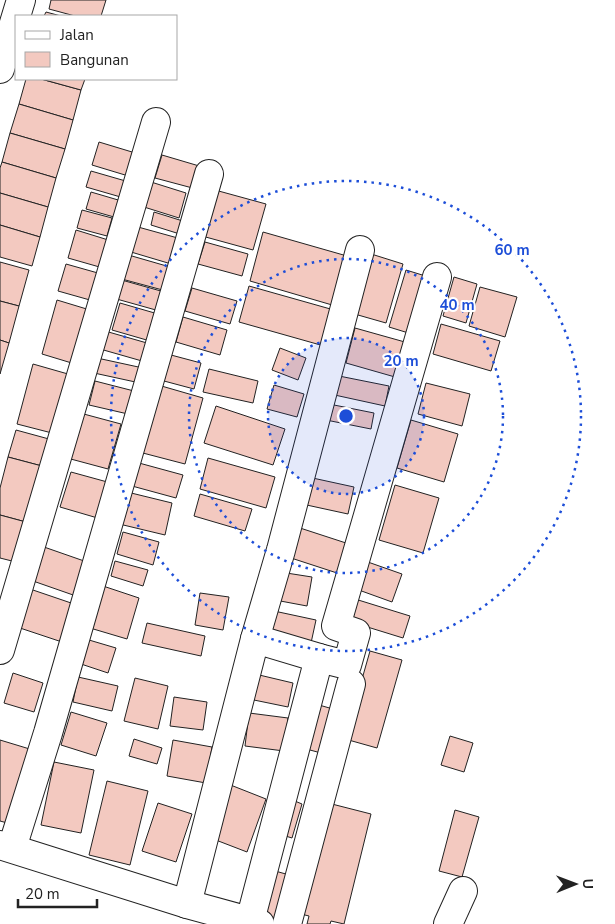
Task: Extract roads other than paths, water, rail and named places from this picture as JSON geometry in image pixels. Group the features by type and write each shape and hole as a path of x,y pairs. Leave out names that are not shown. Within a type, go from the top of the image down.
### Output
{"street":[{"path":"16,15 21,0"},
{"path":"0,69 15,20"},
{"path":"0,650 156,122"},
{"path":"209,174 48,733 6,846 187,904 255,923 320,658"},
{"path":"187,904 255,639 281,550 360,250"},
{"path":"255,639 347,666 356,634 336,626 437,277"},
{"path":"287,924 351,684"},
{"path":"448,924 463,891"}]}
